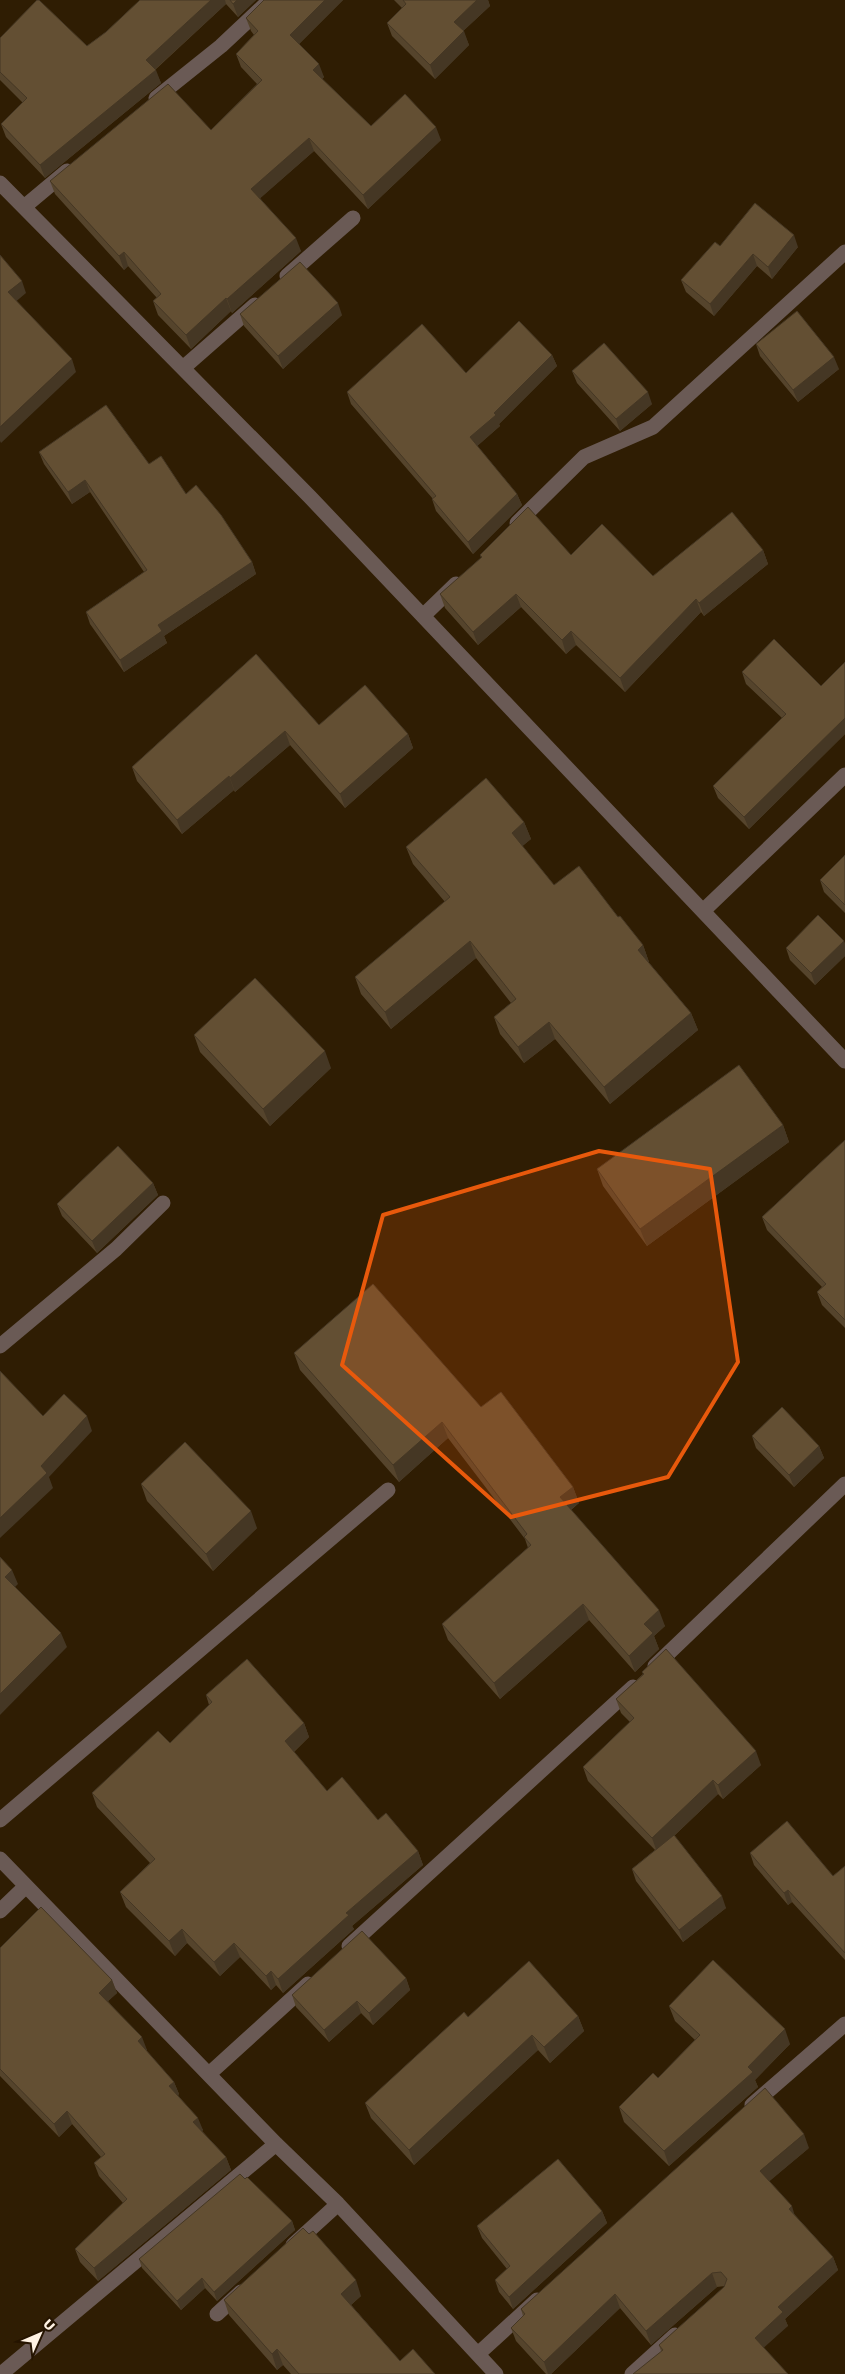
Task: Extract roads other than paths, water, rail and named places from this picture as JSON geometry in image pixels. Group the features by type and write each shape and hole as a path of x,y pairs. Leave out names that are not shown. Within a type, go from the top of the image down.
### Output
{"street":[{"path":"145,108 221,46 270,0"},
{"path":"24,207 77,164"},
{"path":"0,183 310,497 845,1061"},
{"path":"279,283 352,218"},
{"path":"507,533 584,457 653,426 845,252"},
{"path":"183,368 264,296"},
{"path":"423,616 465,574"},
{"path":"703,911 845,775"},
{"path":"0,1346 116,1249 163,1203"},
{"path":"341,1954 634,1686 845,1484"},
{"path":"0,1820 388,1490"},
{"path":"0,1859 276,2144 338,2204 496,2374"},
{"path":"0,1911 26,1886"},
{"path":"209,2074 319,1974"},
{"path":"743,2113 845,2024"},
{"path":"1,2374 276,2144"},
{"path":"281,2256 338,2204"},
{"path":"216,2314 252,2282"},
{"path":"478,2354 545,2294"},
{"path":"632,2374 688,2325"}]}
